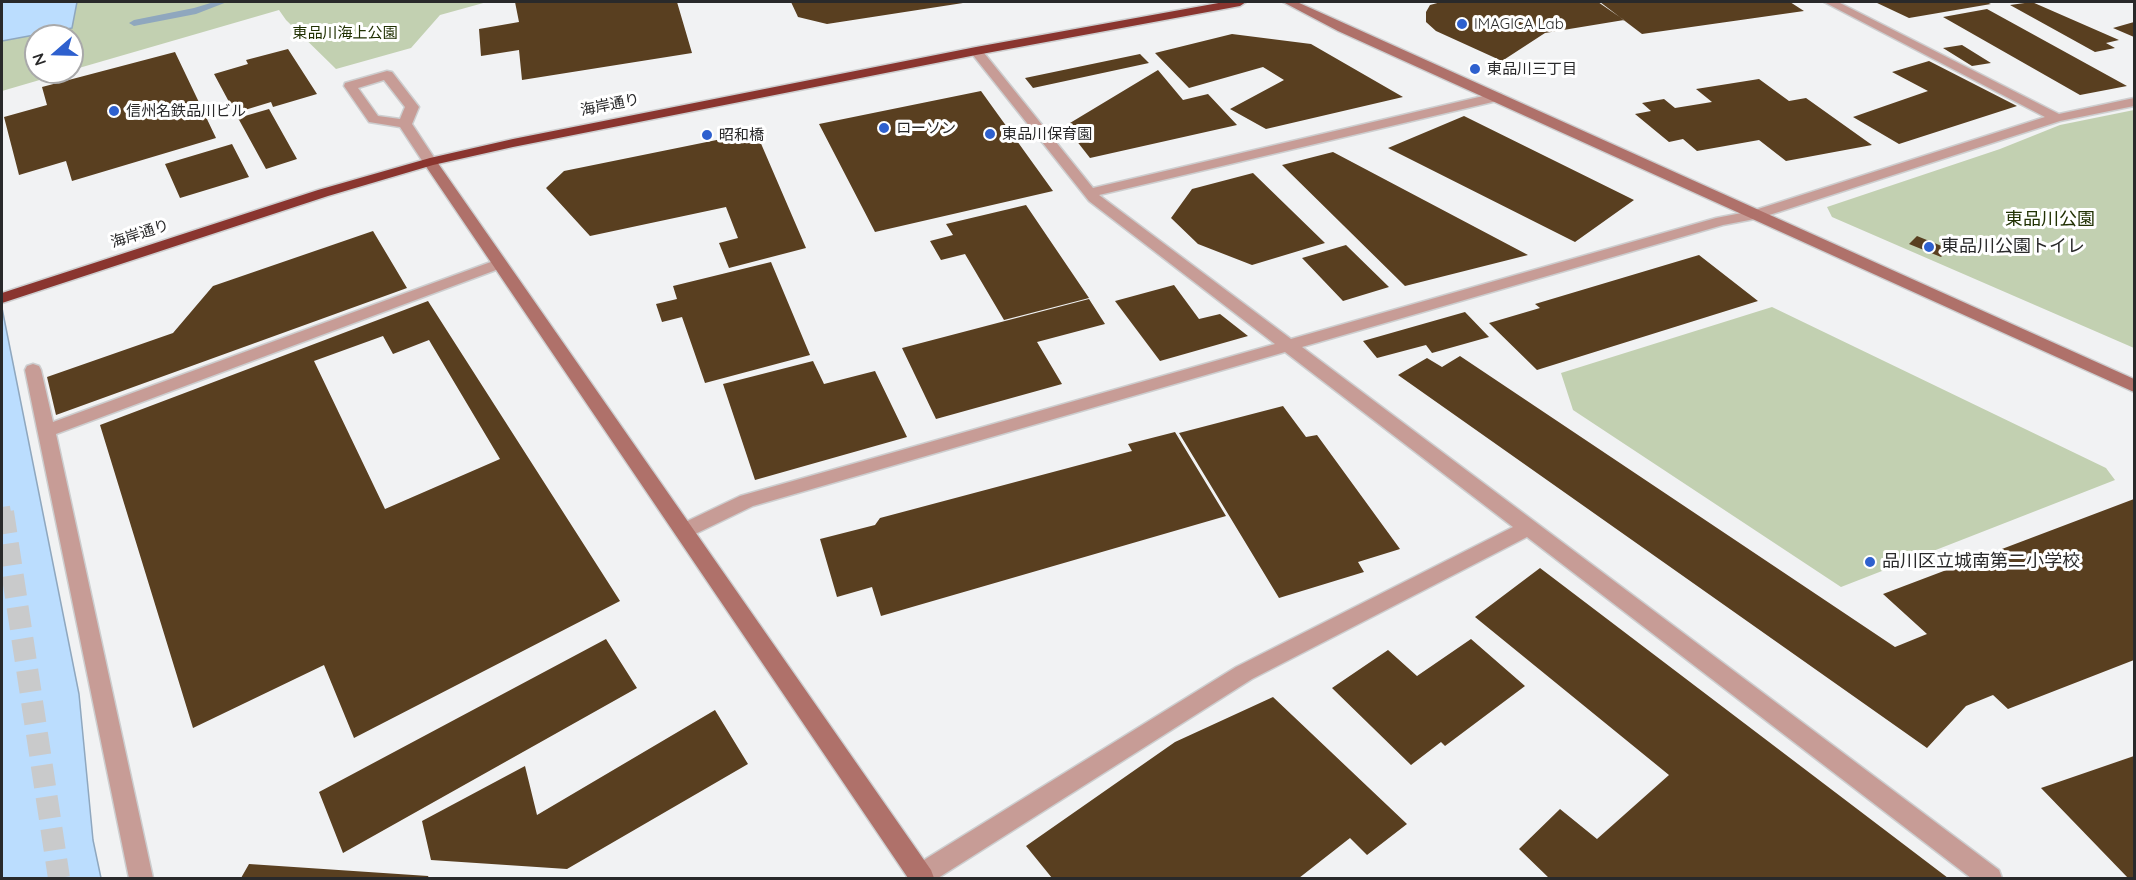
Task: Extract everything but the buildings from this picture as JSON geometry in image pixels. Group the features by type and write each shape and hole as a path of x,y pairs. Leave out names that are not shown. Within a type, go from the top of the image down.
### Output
{"highway":[{"name":"海岸通り","path":"2,298 323,193 430,162 524,141 976,51 1240,2"}],"street":[{"path":"1289,2 2134,386"},
{"path":"1830,2 2057,118"},
{"path":"976,51 1089,193 1990,879"},
{"path":"405,124 412,107 387,75 350,86 374,119 405,124 921,877 1244,673 1528,528"},
{"path":"1089,193 1496,97"},
{"path":"684,531 747,501 1721,221 1755,215 2057,118 2134,102"},
{"path":"46,431 499,264"},
{"path":"33,370 141,879"}],"green space":[{"name":"東品川海上公園","path":"77,2 487,2 440,15 411,48 336,69 286,20 279,10 84,67 84,24 73,24"},
{"name":"東品川海上公園","path":"24,37 24,84 26,84 2,91 2,41"},
{"name":"東品川公園","path":"2134,110 2134,348 1832,217 1827,207 2000,149 2060,125"},
{"path":"1772,307 2106,468 2115,480 1841,587 1573,410 1561,373"}],"water":[{"path":"2,2 77,2 73,24 24,24 24,37 2,41"},
{"path":"2,308 79,694 93,840 101,878 2,878"}],"waterway":[{"path":"134,23 196,11 222,2"}],"tunnel":[{"path":"2,507 3,513"},
{"path":"3,512 59,878"}],"place":[{"name":"IMAGICA Lab","path":"1462,24"},
{"name":"東品川三丁目","path":"1475,69"},
{"name":"信州名鉄品川ビル","path":"114,111"},
{"name":"ローソン","path":"884,128"},
{"name":"東品川保育園","path":"990,134"},
{"name":"昭和橋","path":"707,135"},
{"name":"東品川公園トイレ","path":"1929,247"},
{"name":"品川区立城南第二小学校","path":"1870,562"}]}
